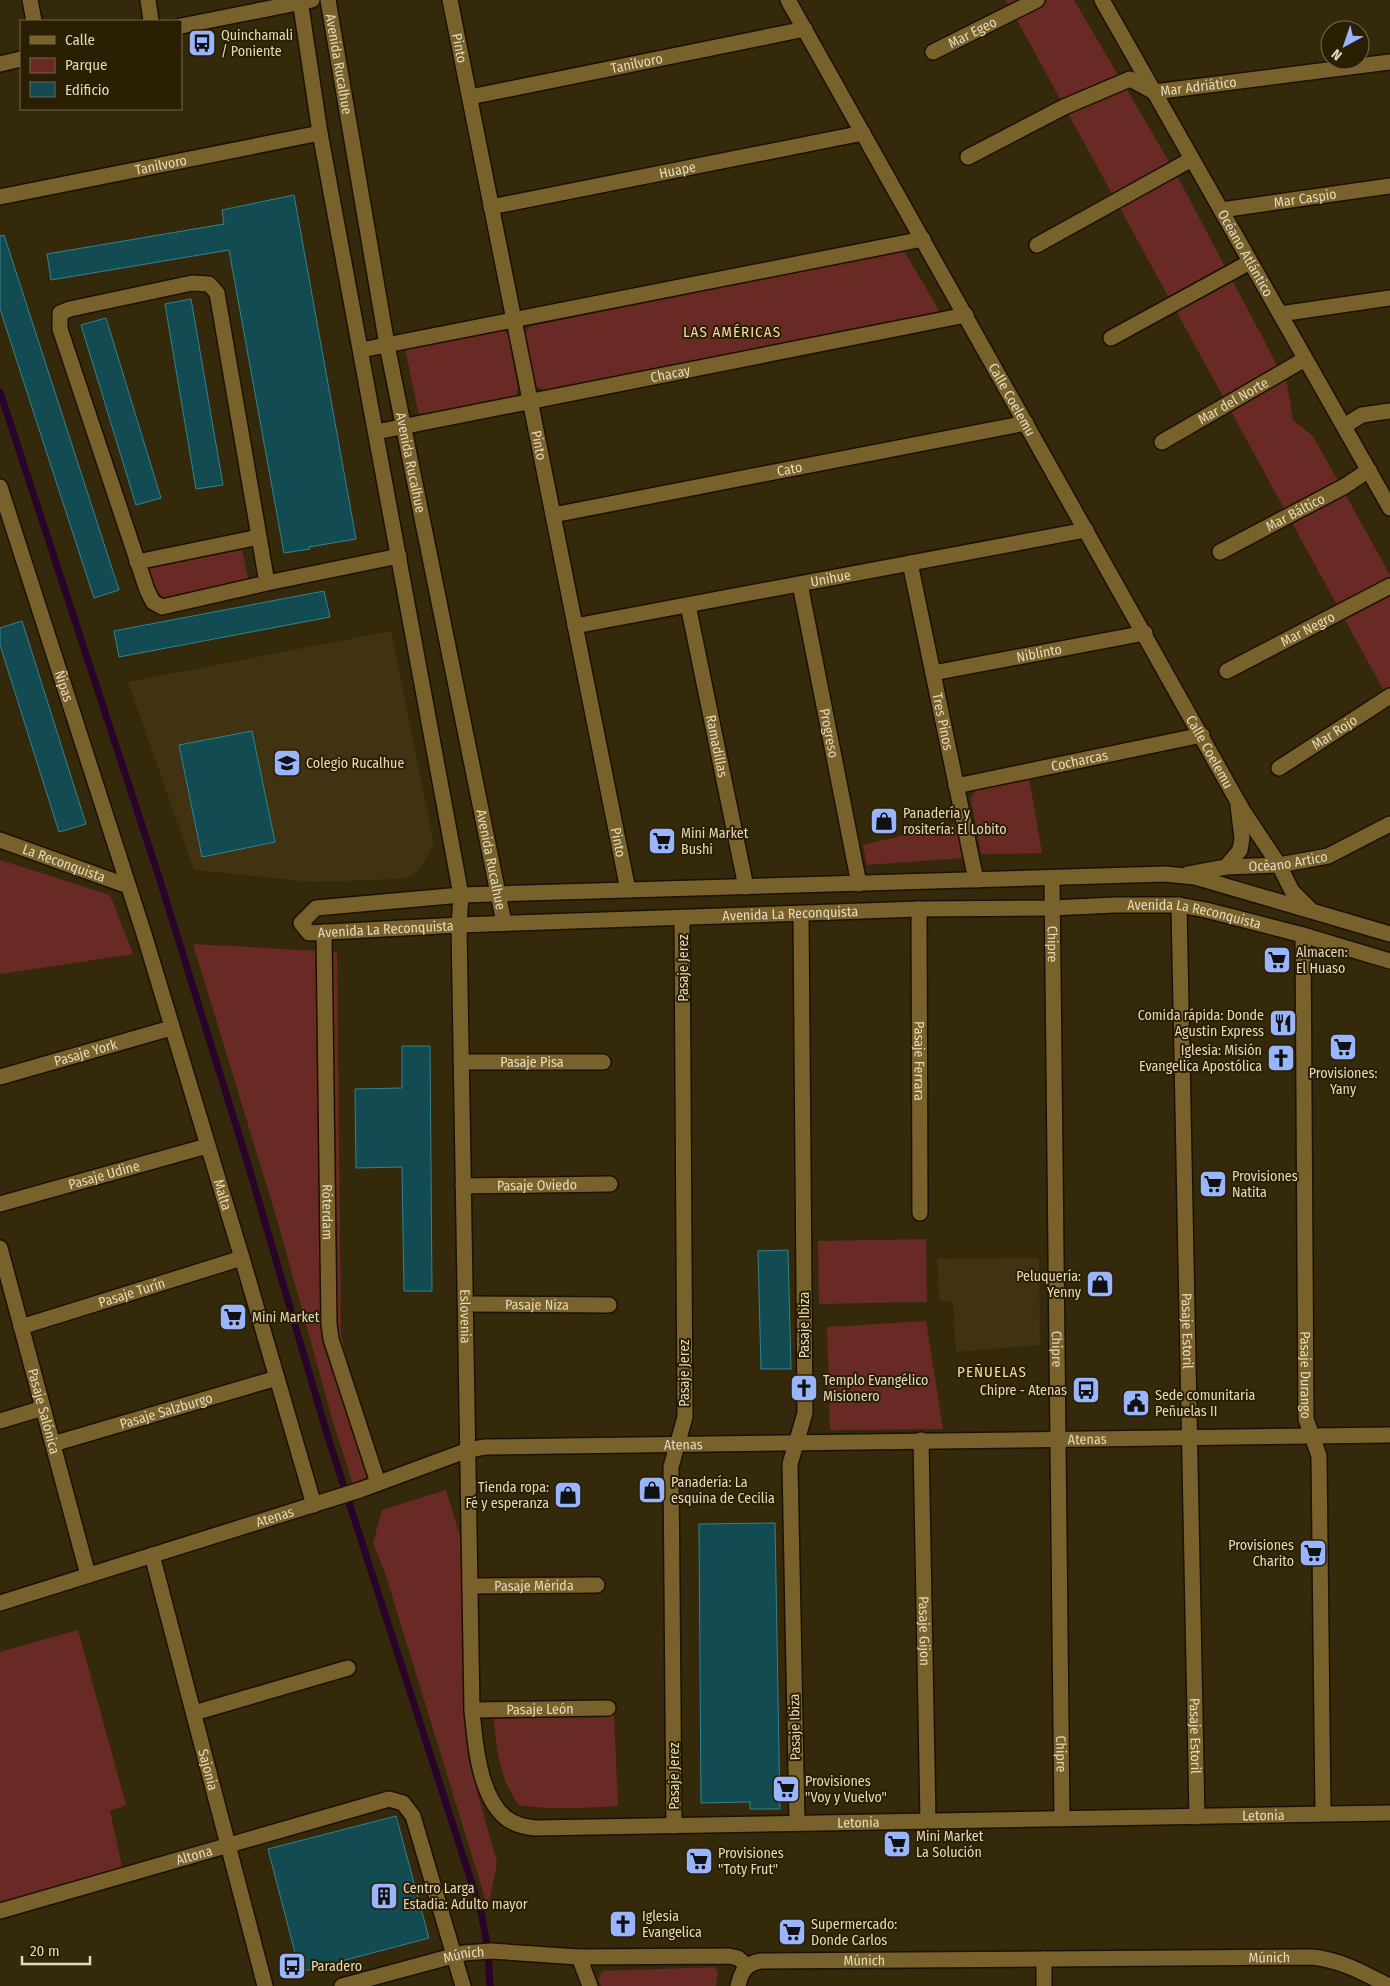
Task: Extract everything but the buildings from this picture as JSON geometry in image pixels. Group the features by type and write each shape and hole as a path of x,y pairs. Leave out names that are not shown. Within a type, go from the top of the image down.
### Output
{"street":[{"path":"30,0 34,20"},
{"path":"148,0 152,20"},
{"name":"Avenida Rucalhue","path":"328,0 387,345 504,923"},
{"name":"Pinto","path":"450,0 628,890"},
{"name":"Calle Coelemu","path":"788,0 1237,797 1243,811 1279,866 1292,891 1313,912"},
{"name":"Mar Egeo","path":"933,52 1038,0"},
{"name":"Océano Atlántico","path":"1102,0 1390,508"},
{"path":"182,26 304,1"},
{"name":"Avenida Rucalhue","path":"304,1 320,133 461,895 459,925"},
{"name":"Tanilvoro","path":"470,97 804,29"},
{"path":"0,64 20,59"},
{"name":"Mar Adriático","path":"968,157 1064,107 1130,79 1154,92 1390,62"},
{"name":"Tanilvoro","path":"0,197 320,133"},
{"name":"Huape","path":"491,207 863,133"},
{"path":"1037,245 1192,159"},
{"name":"Mar Caspio","path":"1221,210 1390,186"},
{"path":"361,350 923,240"},
{"path":"1111,338 1250,262"},
{"path":"267,583 217,293 209,284 192,283 70,309 60,313 60,329 137,562 153,602 162,607 399,556"},
{"path":"1280,314 1390,298"},
{"name":"Chacay","path":"376,432 966,315"},
{"name":"Mar del Norte","path":"1162,442 1305,359"},
{"path":"1344,426 1362,415 1390,411"},
{"name":"Cato","path":"553,515 1026,423"},
{"name":"Mar Báltico","path":"1220,552 1345,486 1369,470"},
{"name":"Ñipas","path":"0,487 128,886"},
{"name":"Unihue","path":"575,626 1086,530"},
{"path":"137,562 259,537"},
{"name":"Tres Pinos","path":"910,563 976,880"},
{"name":"Progreso","path":"800,584 859,884"},
{"name":"Mar Negro","path":"1227,671 1390,586"},
{"name":"Ramadillas","path":"688,605 746,887"},
{"name":"Niblinto","path":"933,673 1144,633"},
{"name":"Mar Rojo","path":"1279,768 1390,696"},
{"name":"Cocharcas","path":"956,786 1202,735"},
{"name":"Calle Coelemu","path":"1226,867 1240,850 1242,838 1237,797"},
{"name":"Océano Artico","path":"1179,875 1226,867 1279,866 1328,856 1390,824"},
{"name":"La Reconquista","path":"0,840 128,886"},
{"name":"Avenida La Reconquista","path":"1390,934 1195,877 1165,874 461,895 316,908 301,923 309,933 504,923 919,909 1179,905 1303,935 1390,961"},
{"name":"Chipre","path":"1052,878 1062,1819"},
{"name":"Malta","path":"128,886 242,1258 314,1505"},
{"name":"Pasaje Estoril","path":"1179,905 1197,1817"},
{"name":"Pasaje Ferrara","path":"919,909 920,1213"},
{"name":"Pasaje Ibiza","path":"797,1823 790,1464 805,1413 801,914"},
{"name":"Pasaje Jerez","path":"674,1826 671,1467 684,1417 682,918"},
{"name":"Eslovenia","path":"459,925 472,1710"},
{"name":"Róterdam","path":"324,932 329,1324 331,1339 378,1483"},
{"name":"Pasaje Durango","path":"1303,935 1306,1419 1319,1456 1322,1814"},
{"name":"Pasaje York","path":"0,1077 171,1028"},
{"name":"Pasaje Pisa","path":"461,1062 603,1062"},
{"name":"Pasaje Udine","path":"0,1204 207,1146"},
{"name":"Pasaje Oviedo","path":"463,1186 610,1184"},
{"name":"Pasaje Salónica","path":"0,1248 88,1575"},
{"name":"Pasaje Turín","path":"21,1326 242,1258"},
{"name":"Pasaje Niza","path":"465,1304 609,1304"},
{"name":"Pasaje Salzburgo","path":"53,1444 278,1378"},
{"path":"0,1420 43,1408"},
{"name":"Atenas","path":"0,1602 314,1505 468,1450 485,1447 1390,1435"},
{"name":"Pasaje Gijon","path":"921,1440 928,1821"},
{"name":"Sajonia","path":"152,1555 265,1986"},
{"name":"Pasaje Mérida","path":"470,1586 597,1585"},
{"path":"194,1713 348,1668"},
{"name":"Pasaje León","path":"472,1710 608,1708"},
{"name":"Letonia","path":"472,1710 474,1738 482,1773 491,1799 498,1810 508,1819 516,1824 535,1828 1390,1813"},
{"name":"Altona","path":"0,1910 389,1799 403,1803 413,1816 459,1955"},
{"name":"Múnich","path":"342,1986 459,1955 491,1951 579,1957 729,1956 738,1958 747,1966 762,1961 1312,1957 1344,1964 1389,1986"},
{"path":"459,1955 463,1986"},
{"path":"579,1957 590,1986"},
{"path":"1044,1959 1044,1986"},
{"path":"738,1986 742,1971 747,1966"}],"shaded area":[{"name":"Colegio Rucalhue","path":"391,631 434,844 422,865 412,876 399,879 312,882 194,870 128,682"},
{"path":"1039,1258 1040,1345 956,1352 953,1302 939,1300 937,1259"}],"green space":[{"path":"1006,0 1074,0 1174,170 1287,384 1293,420 1313,436 1390,575 1390,702"},
{"path":"903,249 940,312 546,391 534,385 523,335 531,326"},
{"path":"500,328 508,334 518,387 516,397 419,416 405,348"},
{"path":"242,550 249,583 167,601 156,591 149,568"},
{"path":"1029,777 1042,853 981,854 971,799 976,789"},
{"path":"956,823 963,858 867,865 863,845"},
{"path":"0,860 110,895 133,954 0,974"},
{"path":"193,944 337,952 341,1333 370,1475 368,1489 358,1500 333,1422 278,1223"},
{"path":"926,1239 927,1302 819,1304 818,1241"},
{"path":"926,1321 943,1429 830,1430 827,1327"},
{"path":"446,1490 463,1546 468,1758 497,1863 488,1908 385,1573 373,1543 382,1510"},
{"path":"78,1630 126,1805 110,1811 124,1876 0,1916 0,1652"},
{"path":"614,1715 618,1806 555,1808 518,1805 505,1781 498,1755 493,1716"},
{"path":"715,1967 718,1972 716,1986 601,1986 598,1979 603,1971"}],"waterway":[{"path":"0,392 158,874 247,1161 327,1434 481,1912 488,1950 490,1986"}],"place":[{"name":"Quinchamali / Poniente","path":"202,43"},
{"name":"Colegio Rucalhue","path":"287,763"},
{"name":"Panadería y rositería: El Lobito","path":"884,821"},
{"name":"Mini Market Bushi","path":"662,841"},
{"name":"Almacen: El Huaso","path":"1277,960"},
{"name":"Comida rápida: Donde Agustin Express","path":"1283,1023"},
{"name":"Provisiones: Yany","path":"1343,1047"},
{"name":"Iglesia: Misión Evangelica Apostólica","path":"1281,1058"},
{"name":"Provisiones Natita","path":"1213,1184"},
{"name":"Peluquería: Yenny","path":"1100,1284"},
{"name":"Mini Market","path":"233,1317"},
{"name":"Templo Evangélico Misionero","path":"804,1388"},
{"name":"Chipre - Atenas","path":"1086,1390"},
{"name":"Sede comunitaria Peñuelas II","path":"1136,1403"},
{"name":"Panadería: La esquina de Cecilia","path":"652,1490"},
{"name":"Tienda ropa: Fé y esperanza","path":"568,1495"},
{"name":"Provisiones Charito","path":"1313,1553"},
{"name":"Provisiones \"Voy y Vuelvo\"","path":"786,1789"},
{"name":"Mini Market La Solución","path":"897,1844"},
{"name":"Provisiones \"Toty Frut\"","path":"699,1861"},
{"name":"Centro Larga Estadia: Adulto mayor","path":"384,1896"},
{"name":"Iglesia Evangelica","path":"623,1924"},
{"name":"Supermercado: Donde Carlos","path":"792,1932"},
{"name":"Paradero","path":"292,1966"}],"district":[{"name":"LAS AMÉRICAS","path":"732,332"},
{"name":"PEÑUELAS","path":"992,1372"}]}
